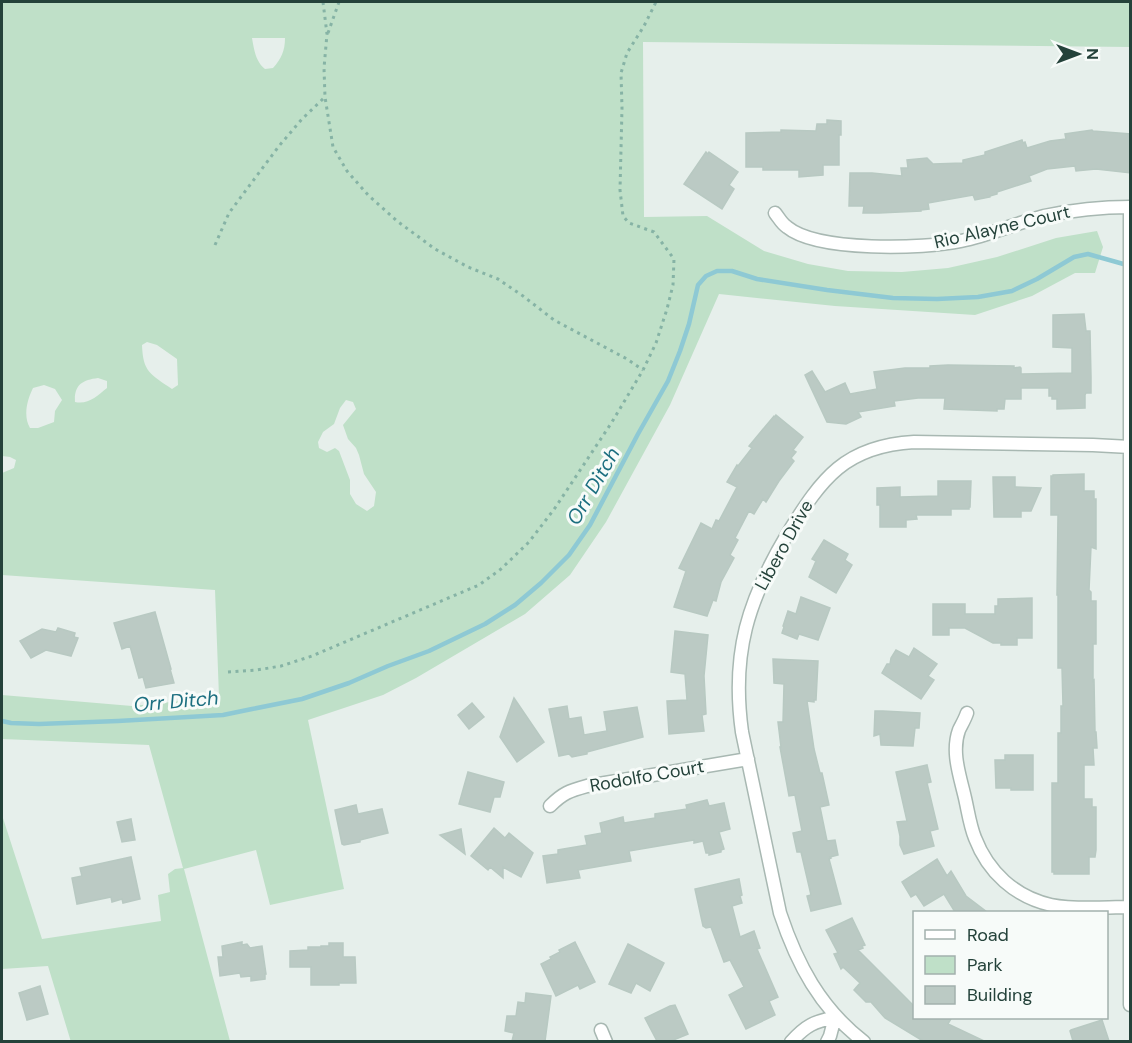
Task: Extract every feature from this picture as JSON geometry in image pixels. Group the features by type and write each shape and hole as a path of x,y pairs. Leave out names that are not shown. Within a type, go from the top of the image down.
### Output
{"street":[{"name":"Rio Alayne Court","path":"775,213 787,227 802,236 816,240 878,247 960,241 1074,210 1130,207"},
{"path":"1130,207 1131,1005"},
{"name":"Libero Drive","path":"864,1041 835,1017 810,981 788,937 780,913 748,759 739,710 740,657 751,607 772,560 819,485 835,470 874,448 895,443 914,442 1130,447"},
{"path":"967,713 956,745 957,759 974,836 981,853 992,869 1017,891 1032,899 1052,905 1130,907"},
{"name":"Rodolfo Court","path":"550,806 561,795 587,786 748,759"},
{"path":"791,1041 815,1022 835,1017 830,1036 826,1041"}],"path":[{"path":"323,2 327,34 324,68 325,97 333,147 346,171 397,221 435,249 468,267 498,279 554,320 643,370"},
{"path":"327,34 339,2"},
{"path":"228,672 281,666 312,656 479,585 528,542 555,508 612,422 656,343 673,285 674,259 654,232 629,224 623,216 620,190 621,72 627,53 657,2"},
{"path":"215,244 229,213 255,177 302,119 325,97"}],"green space":[{"path":"2,2 1130,2 1130,47 643,42 644,217 707,216 764,251 808,264 848,271 902,272 948,268 997,257 1056,238 1097,231 1103,247 1095,273 1075,273 1032,296 975,315 835,306 719,294 670,405 606,522 570,575 525,614 416,678 383,695 308,720 344,889 270,905 256,850 184,869 230,1041 71,1042 48,966 2,969 2,815 42,939 161,921 158,895 170,892 168,874 175,869 183,868 149,745 2,739 2,695 132,706 219,697 215,590 2,575 2,473 14,468 16,460 2,456","holes":["252,38 285,38 282,54 273,68 265,69 259,63","147,342 157,345 177,359 178,385 172,389 149,372 144,361 142,345","92,379 107,381 107,388 88,401 75,402 76,391 80,384","44,385 55,389 62,400 55,411 54,422 38,428 30,428 26,413 33,388","346,400 353,402 356,409 343,425 348,439 356,448 364,474 376,492 374,506 367,511 356,504 350,494 350,480 339,451 335,448 327,452 319,448 318,442 323,432 334,424"]}],"building":[{"path":"827,120 841,121 839,165 823,165 823,175 799,177 799,170 763,170 763,167 746,167 746,133 781,132 781,130 816,131 817,124 827,124"},
{"path":"1092,130 1131,134 1131,173 1096,169 1076,171 1075,166 1047,169 1029,176 1031,181 997,192 990,197 975,200 973,195 928,203 929,209 921,211 863,213 864,206 849,206 850,173 902,176 901,168 908,168 907,160 927,158 933,164 963,163 963,160 985,155 985,152 1022,140 1027,148 1066,139 1065,134"},
{"path":"706,152 738,172 729,185 734,189 722,209 684,184"},
{"path":"1084,314 1086,331 1090,331 1091,377 1091,393 1085,395 1085,408 1057,409 1057,399 1049,396 1049,388 1021,388 1021,399 1005,399 1004,409 997,409 997,411 944,409 945,398 918,398 894,401 895,406 858,412 861,417 846,424 827,422 805,375 812,371 825,392 845,383 850,394 877,389 874,372 905,368 948,365 1014,366 1014,368 1021,368 1021,374 1072,373 1072,348 1053,347 1053,315"},
{"path":"776,415 803,437 793,450 796,452 791,458 794,461 766,502 763,499 754,514 749,511 735,538 738,540 730,555 734,558 721,582 716,601 713,600 707,616 674,607 686,571 679,568 701,523 712,529 716,520 719,521 737,487 727,482 737,465 752,448 749,446"},
{"path":"1084,474 1084,491 1094,491 1094,499 1096,499 1096,549 1091,547 1089,590 1091,601 1096,601 1093,681 1097,748 1093,748 1094,765 1084,765 1084,799 1092,799 1092,807 1096,807 1096,850 1095,857 1089,857 1089,874 1054,874 1052,872 1052,783 1058,783 1058,733 1061,733 1061,706 1063,706 1062,668 1058,668 1058,515 1051,515 1051,476"},
{"path":"993,477 1015,477 1015,487 1041,488 1031,511 1021,511 1021,517 994,517"},
{"path":"938,481 971,481 969,509 951,509 951,515 916,515 917,519 906,520 906,527 880,527 877,488 900,487 900,497 938,496"},
{"path":"824,540 848,554 845,560 852,565 836,593 809,577 816,561 812,559"},
{"path":"801,597 830,608 818,640 799,634 797,639 782,633 788,611 796,614"},
{"path":"1032,598 1032,638 1017,638 1017,645 993,643 965,628 949,628 949,635 933,635 933,604 965,604 965,614 995,614 998,599"},
{"path":"155,612 174,683 146,688 143,677 139,678 130,646 122,649 114,623"},
{"path":"58,628 75,633 74,637 78,638 71,656 46,650 31,658 20,641 42,629 56,632"},
{"path":"675,631 708,635 704,676 706,714 702,715 704,731 669,734 667,701 687,700 685,674 671,672"},
{"path":"914,648 937,664 928,676 934,680 921,699 882,673 887,664 890,664 896,650 909,657"},
{"path":"773,659 818,661 816,700 807,701 814,749 829,805 820,807 827,841 835,840 838,855 829,859 841,904 811,911 807,896 811,895 801,852 797,852 793,833 802,831 795,795 789,796 780,747 778,722 783,722 784,684 774,683"},
{"path":"514,698 544,742 517,762 500,737"},
{"path":"472,703 484,717 469,729 458,715"},
{"path":"567,706 569,719 581,717 584,735 607,731 604,712 637,707 643,737 587,752 587,754 572,757 569,754 559,756 549,709"},
{"path":"875,711 920,713 919,728 915,728 913,746 881,745 880,734 874,736"},
{"path":"1005,755 1033,755 1033,790 996,788 995,760 1005,760"},
{"path":"927,765 931,782 927,783 938,829 930,831 934,846 904,854 900,845 897,822 907,821 896,772"},
{"path":"468,772 504,782 500,797 494,797 490,812 459,804"},
{"path":"707,800 709,806 724,803 730,829 719,832 724,849 721,852 709,855 706,853 703,841 694,843 694,840 629,851 631,861 578,870 580,878 547,883 543,856 558,854 558,850 587,845 585,836 602,833 600,823 623,817 624,823 655,818 655,814 687,809 686,805"},
{"path":"356,805 358,814 382,809 388,833 360,840 360,842 342,844 335,810"},
{"path":"131,819 135,840 122,842 117,822"},
{"path":"494,828 505,838 509,833 533,853 521,877 503,867 503,878 490,867 488,870 471,856"},
{"path":"461,829 465,854 440,835"},
{"path":"131,857 140,899 123,903 122,899 112,902 111,897 77,904 72,878 82,876 80,868"},
{"path":"937,859 947,876 951,871 966,896 986,911 954,911 944,894 924,906 916,894 911,897 902,882"},
{"path":"739,879 742,903 732,906 740,937 754,931 760,948 757,949 778,997 769,1001 775,1015 746,1029 729,995 744,987 730,960 724,962 711,927 703,926 695,889"},
{"path":"852,918 865,945 858,950 913,1005 913,1019 951,1019 948,1024 984,1041 923,1041 885,1018 871,1002 866,1002 854,990 860,983 843,967 841,969 834,954 838,953 826,930"},
{"path":"242,942 242,945 247,944 250,948 262,946 265,979 251,981 251,976 241,977 240,973 220,976 218,957 223,957 222,946"},
{"path":"575,942 595,982 580,989 578,985 556,996 541,964 560,952 559,950"},
{"path":"329,943 343,943 343,957 355,957 356,983 311,985 311,967 290,967 290,951 329,946"},
{"path":"628,944 664,963 650,991 636,983 631,993 609,984"},
{"path":"40,986 48,1014 27,1020 19,993"},
{"path":"526,993 551,996 545,1041 512,1041 514,1033 505,1031 507,1016 516,1016 518,1002 525,1003"},
{"path":"675,1005 688,1034 671,1041 657,1041 645,1018"},
{"path":"1102,1020 1109,1041 1073,1041 1071,1030"}],"waterway":[{"name":"Orr Ditch","path":"2,721 39,724 223,715 302,699 349,683 429,651 485,624 515,605 541,583 569,555 590,525 668,381 689,324 698,285 706,276 717,271 732,271 757,279 827,290 893,298 937,299 978,297 1012,291 1074,257 1088,254 1127,265"}]}
